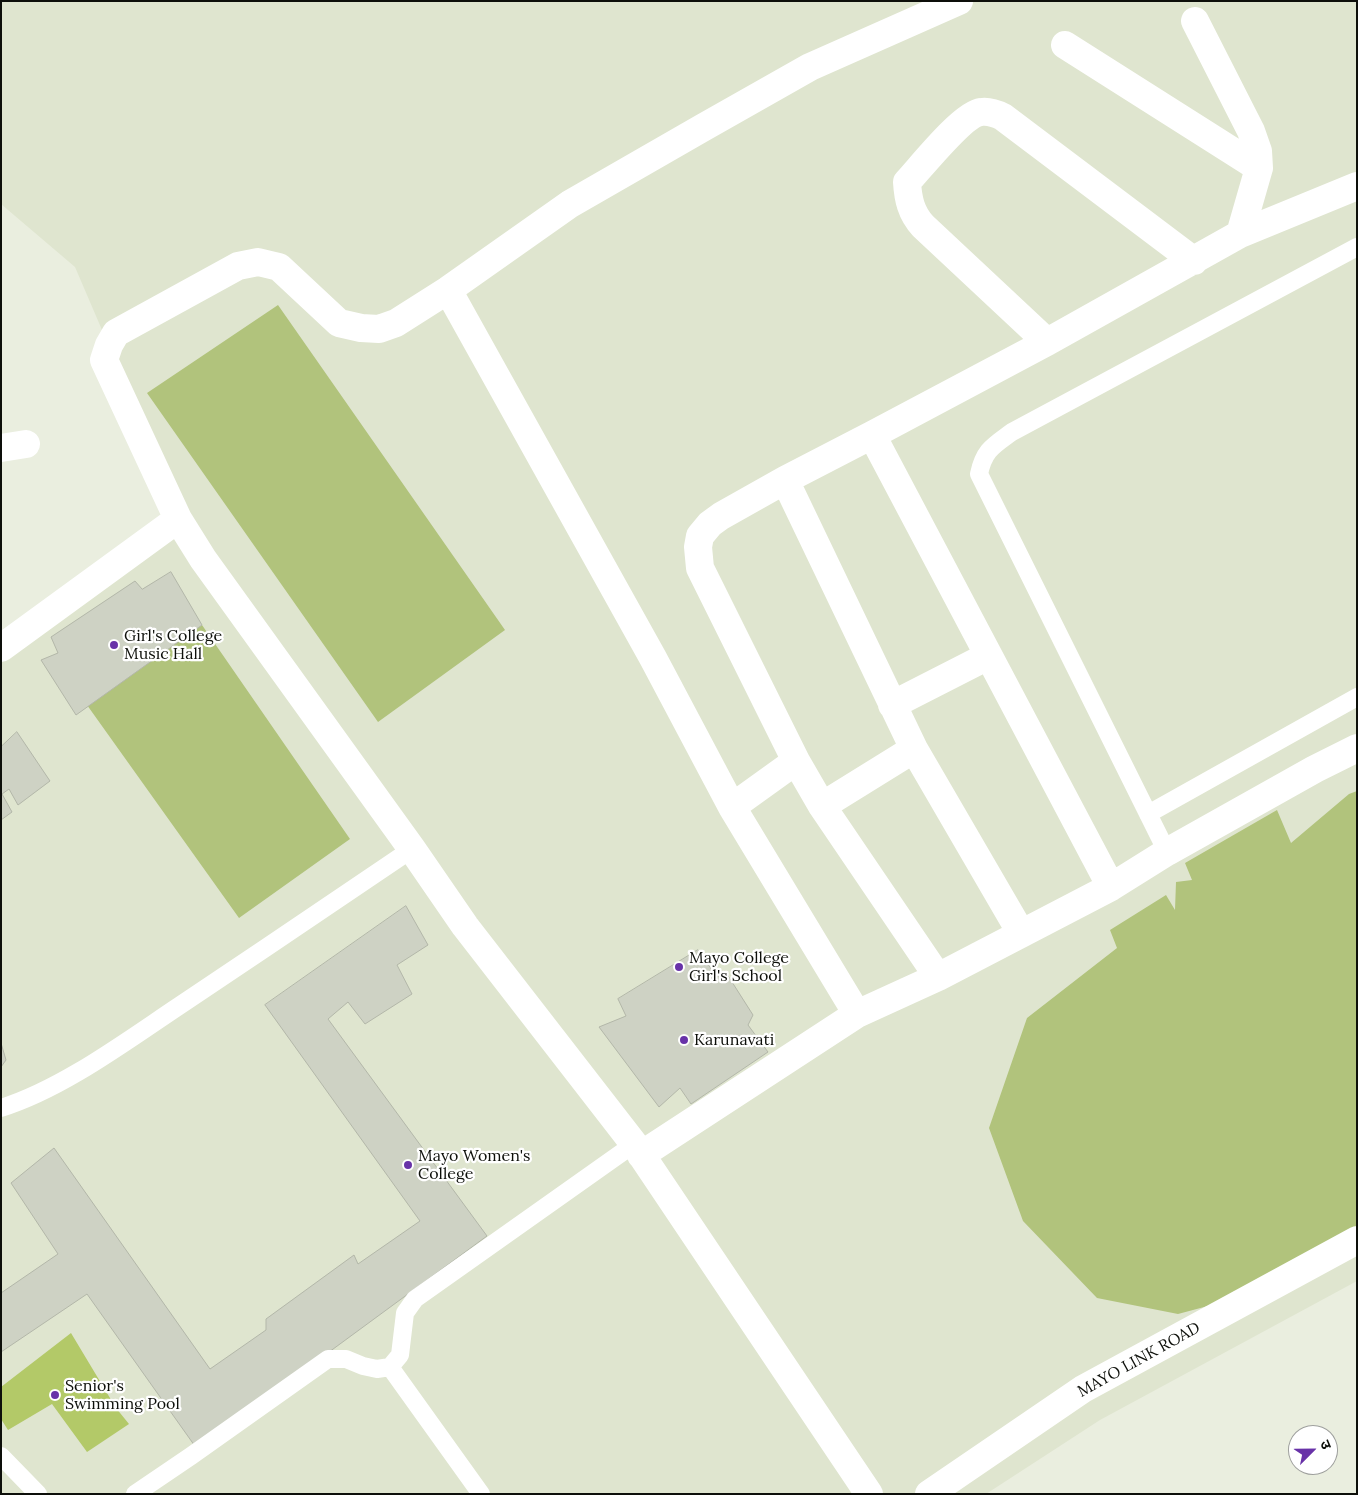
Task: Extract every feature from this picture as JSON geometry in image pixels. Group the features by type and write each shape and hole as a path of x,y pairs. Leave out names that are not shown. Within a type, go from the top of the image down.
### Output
{"street":[{"path":"869,1494 637,1150 465,926 412,849 203,559 178,519 104,360 109,345 116,333 238,266 258,262 280,267 339,323 361,328 379,329 396,323 448,290 570,204 810,67 959,1"},
{"path":"1195,21 1251,131 1258,152 1259,168 1240,234"},
{"path":"1065,45 1259,168"},
{"path":"1047,342 916,219 909,201 907,182 964,120 980,112 993,113 1003,117 1194,261"},
{"path":"938,977 822,806 796,761 700,568 698,548 700,536 710,524 721,516 785,480 1047,342 1240,234 1357,186"},
{"path":"448,290 652,658 732,807 857,1014"},
{"path":"872,435 1111,886"},
{"path":"785,480 914,749 1021,933"},
{"path":"5,643 178,519"},
{"path":"892,705 988,656"},
{"path":"637,1150 857,1014 938,977 1111,886 1167,852 1357,748"},
{"path":"822,806 914,749"},
{"path":"732,807 796,761"},
{"name":"MAYO LINK ROAD","path":"929,1494 1083,1389 1357,1240"}],"lane":[{"path":"1167,852 979,474 982,458 994,445 1012,432 1357,247"},
{"path":"1148,814 1357,697"},
{"path":"1,1108 18,1103 44,1091 100,1058 412,849"},
{"path":"134,1494 328,1359 346,1359 377,1369 390,1366 400,1355 405,1313 415,1300 637,1150"},
{"path":"390,1366 481,1494"},
{"path":"1,1456 38,1494"}],"shaded area":[{"name":"Mayo College Girl's School","path":"1,1 1357,1 1357,1281 1100,1420 986,1494 1,1494 1,653 183,519 75,267 1,204"},
{"path":"278,305 505,630 378,722 147,393"},
{"path":"202,625 350,839 239,918 87,705"},
{"path":"1357,791 1357,1239 1234,1299 1178,1314 1097,1298 1023,1221 989,1128 1027,1018 1117,948 1110,930 1166,895 1175,910 1176,882 1192,880 1185,863 1277,810 1291,843 1349,794"},
{"name":"Senior's Swimming Pool","path":"71,1333 116,1408 129,1424 87,1452 52,1404 8,1430 1,1419 1,1387"}],"building":[{"name":"Girl's College Music Hall","path":"171,572 202,625 76,715 41,660 58,653 51,637 135,581 142,589"},
{"path":"17,732 50,781 18,805 9,789 2,794 12,812 1,820 1,747"},
{"name":"Mayo Women's College","path":"406,906 428,945 397,965 412,994 365,1024 348,1002 328,1019 487,1236 197,1449 87,1294 1,1352 1,1293 58,1254 11,1183 54,1148 210,1369 266,1330 266,1319 354,1255 358,1264 420,1221 265,1005"},
{"name":"Karunavati","path":"698,950 717,977 725,971 753,1015 748,1025 768,1052 691,1104 680,1088 659,1107 599,1027 626,1016 618,999"},
{"path":"1,1043 6,1060 1,1067"}],"place":[{"name":"Girl's College Music Hall","path":"114,645"},
{"name":"Mayo College Girl's School","path":"679,967"},
{"name":"Karunavati","path":"684,1040"},
{"name":"Mayo Women's College","path":"408,1165"},
{"name":"Senior's Swimming Pool","path":"55,1395"}]}
